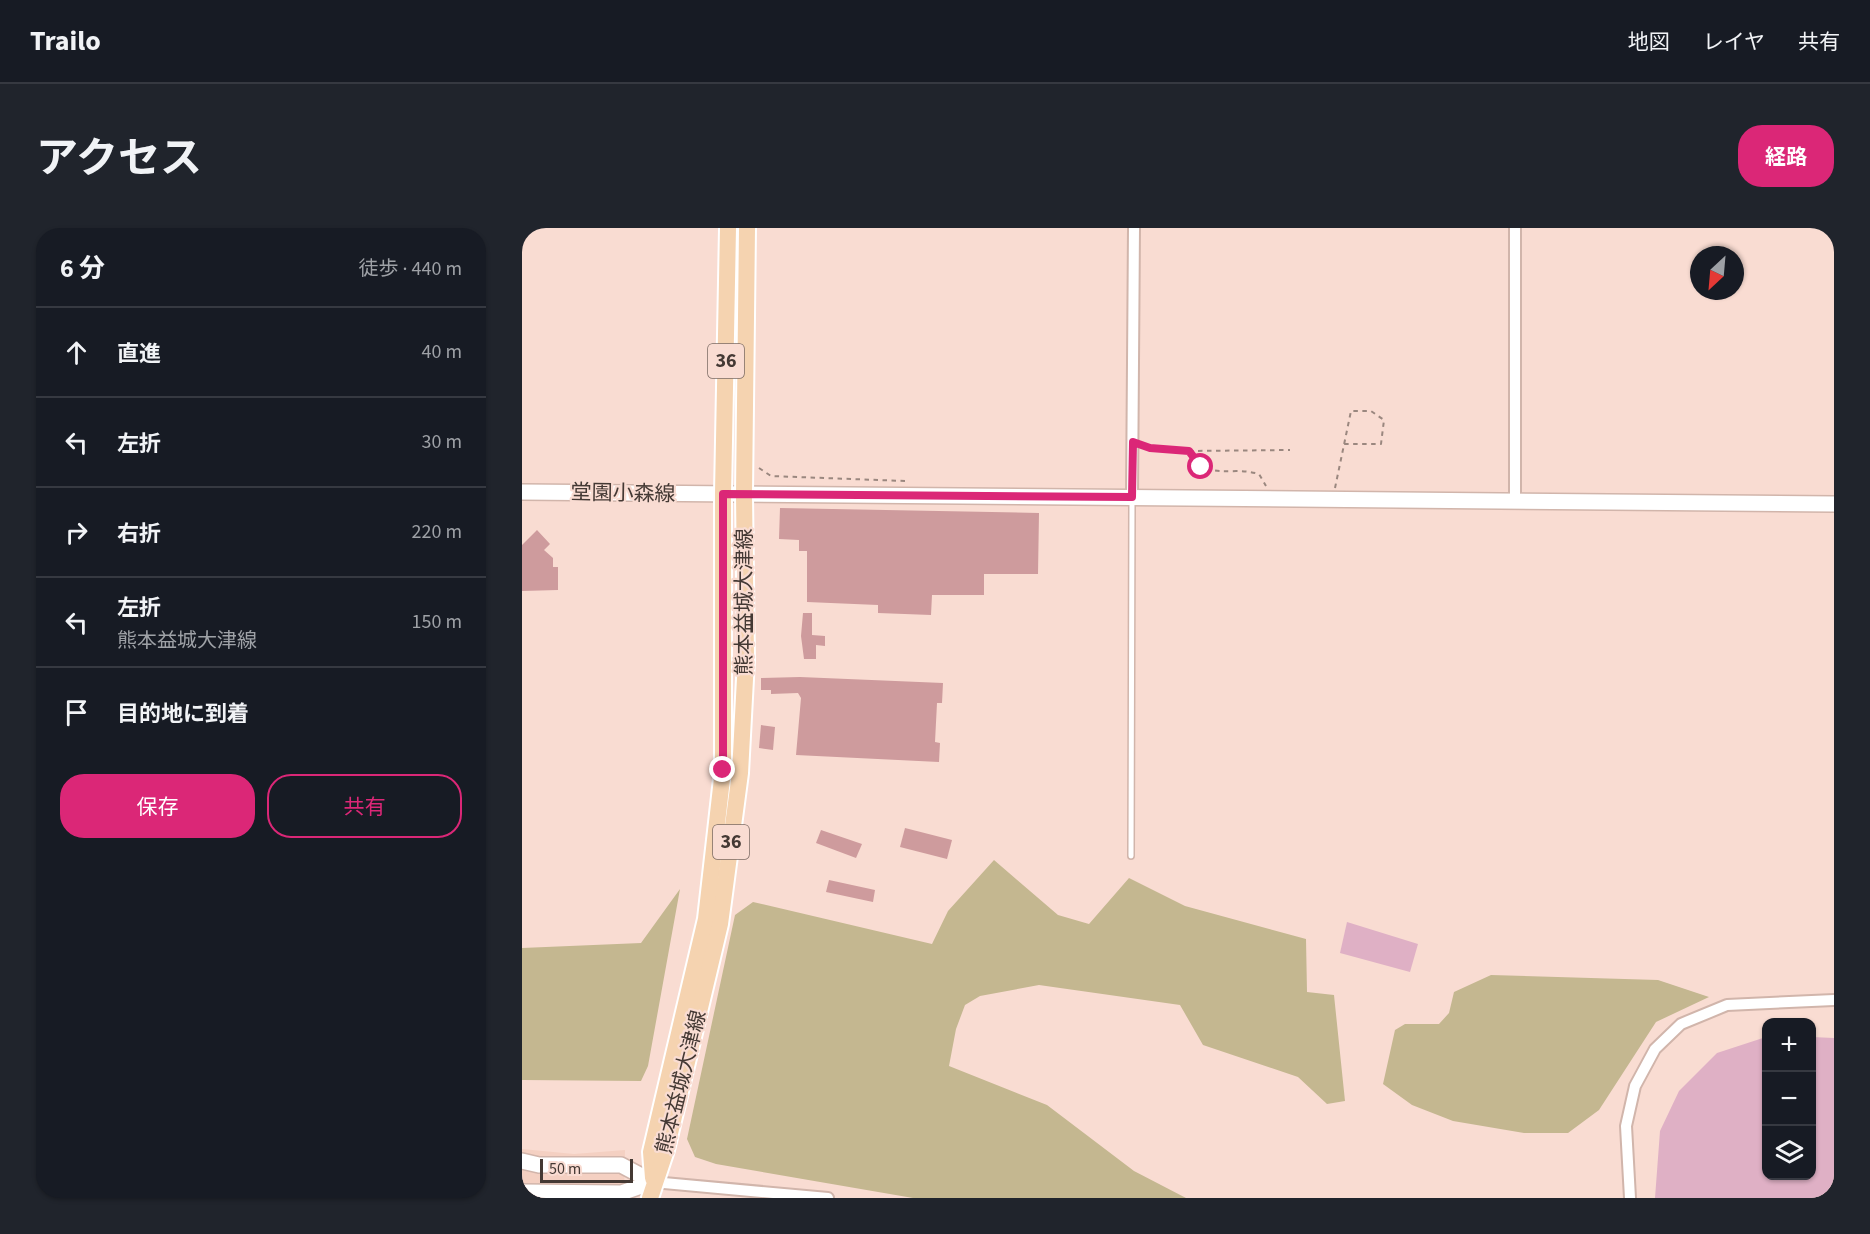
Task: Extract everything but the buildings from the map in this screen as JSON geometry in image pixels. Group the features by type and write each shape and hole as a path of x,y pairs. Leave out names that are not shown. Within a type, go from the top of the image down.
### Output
{"main road":[{"name":"熊本益城大津線","path":"651,1190 651,1152 706,919 723,770 723,494 728,228"},
{"name":"熊本益城大津線","path":"651,1190 666,1150 720,924 740,773 746,660 744,494 747,228"}],"street":[{"path":"1132,497 1134,228"},
{"path":"1515,228 1515,502"},
{"name":"堂園小森線","path":"522,492 1834,504"},
{"path":"1630,1198 1626,1126 1635,1086 1655,1049 1681,1024 1727,1005 1834,1000"},
{"path":"522,1161 539,1165 621,1165 651,1190"},
{"path":"522,1192 621,1193 651,1190 828,1198"}],"lane":[{"path":"1131,856 1132,497"}],"path":[{"path":"1333,499 1344,444 1351,411 1371,411 1384,420 1382,444 1344,444"},
{"path":"1133,442 1150,448 1189,451 1290,450"},
{"path":"1189,451 1201,467 1210,471 1259,474 1266,487 1255,487"},
{"path":"759,458 759,470 771,476 910,481"}],"shaded area":[{"path":"994,860 1058,915 1089,924 1129,878 1185,906 1306,939 1307,992 1334,995 1345,1101 1327,1104 1298,1077 1203,1045 1180,1005 1039,985 980,996 965,1005 956,1029 949,1066 1047,1105 1134,1171 1186,1198 913,1198 716,1164 695,1157 687,1139 735,915 753,902 932,944 948,911"},
{"path":"680,889 648,1066 641,1081 522,1080 522,948 641,943"},
{"path":"1347,922 1418,944 1410,972 1340,953"},
{"path":"1491,975 1658,980 1709,997 1656,1022 1599,1110 1568,1133 1524,1133 1453,1121 1412,1105 1383,1084 1395,1030 1405,1024 1439,1024 1449,1013 1454,992"},
{"path":"1816,1037 1834,1038 1834,1198 1655,1198 1660,1131 1679,1091 1717,1053 1762,1038 1762,1180 1816,1180"},
{"path":"522,1149 574,1154 625,1150 624,1198 522,1198"}],"route":[{"path":"723,770 725,601 723,494 1132,497 1133,442 1150,448 1189,451 1201,467"}]}
